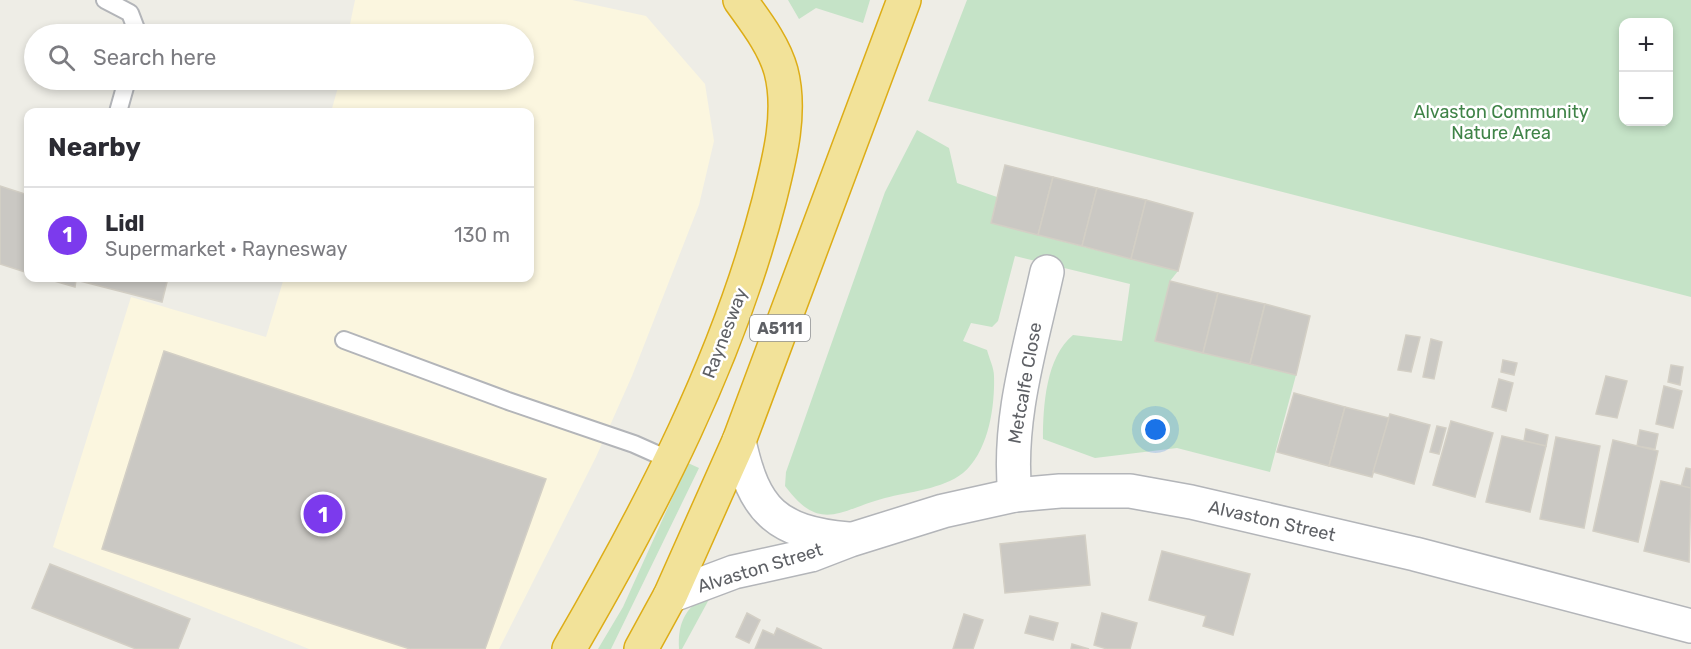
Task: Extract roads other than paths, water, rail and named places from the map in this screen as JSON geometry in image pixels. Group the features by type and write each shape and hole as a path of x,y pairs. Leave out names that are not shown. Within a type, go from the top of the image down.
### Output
{"highway":[{"name":"Raynesway","path":"569,649 623,556 706,384 756,252 780,158 785,115 781,71 758,24 740,0"},
{"name":"A5111","path":"641,649 670,596 739,441 904,0"}],"street":[{"name":"Metcalfe Close","path":"1015,495 1013,472 1015,426 1047,272"},
{"name":"Alvaston Street","path":"739,441 746,475 763,506 780,521 801,531 850,540"},
{"name":"Alvaston Street","path":"670,596 734,572 811,555 850,540 943,511 1015,495 1060,491 1130,491 1191,502 1415,554 1691,626"}],"lane":[{"path":"105,0 130,13 134,24"},
{"path":"119,108 124,90"},
{"path":"344,340 508,401 634,444 670,460"}],"place":[{"name":"Lidl","path":"323,514"}],"park label":[{"name":"Alvaston Community Nature Area","path":"1501,122"}]}
